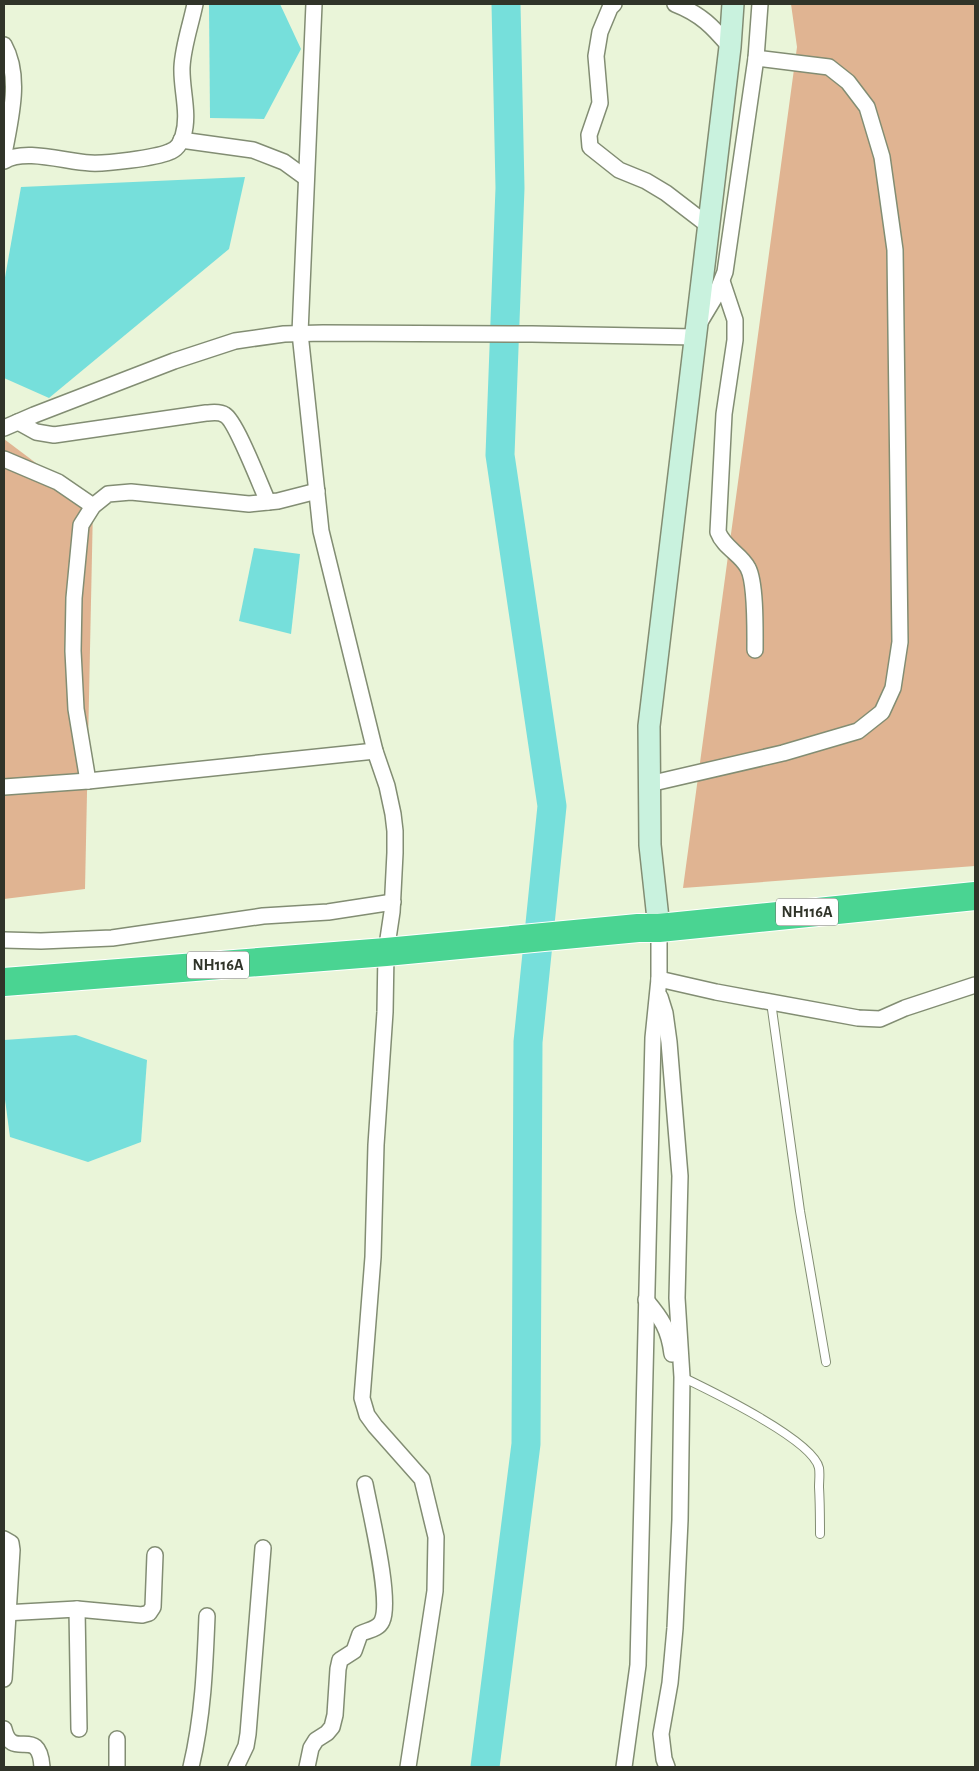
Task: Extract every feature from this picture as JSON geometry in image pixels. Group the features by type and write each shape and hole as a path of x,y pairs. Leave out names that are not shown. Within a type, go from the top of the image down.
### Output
{"highway":[{"name":"NH116A","path":"4,982 432,948 975,896"}],"street":[{"path":"4,161 24,155 92,164 135,159 170,152 179,145 182,140 186,119 182,67 195,4"},
{"path":"314,4 300,333 321,531 375,751 387,786 395,831 393,902 386,952 386,1012 376,1145 373,1257 362,1398 367,1415 375,1426 422,1479 436,1537 435,1591 408,1767"},
{"path":"614,4 610,8 600,32 596,56 600,103 589,135 590,147 618,170 646,181 666,192 709,226"},
{"path":"675,4 697,14 708,22 730,47"},
{"path":"667,1767 664,1758 662,1734 670,1683 675,1628 680,1520 682,1383 677,1298 680,1176 670,1042 648,928 650,845 648,726 730,47 732,4"},
{"path":"696,332 715,297 725,272 756,58 760,4"},
{"path":"4,45 11,67 13,105 4,154"},
{"path":"649,784 783,753 858,731 882,712 893,688 900,642 895,250 882,157 867,107 848,82 830,67 756,58"},
{"path":"182,140 253,150 284,162 306,178"},
{"path":"722,281 735,320 735,340 724,414 718,532 721,541 748,567 752,581 755,650"},
{"path":"11,425 174,362 235,341 300,333 532,334 696,332"},
{"path":"11,425 54,435 206,412 225,414 240,439 268,502"},
{"path":"4,460 58,482 93,506"},
{"path":"88,781 76,709 73,651 74,598 81,525 93,506 108,494 131,492 249,504 268,502 317,491"},
{"path":"4,787 88,781 375,751"},
{"path":"4,940 41,941 112,938 263,916 328,912 393,902"},
{"path":"659,985 716,992 858,1018 880,1019 904,1008 975,985"},
{"path":"624,1767 638,1665 653,1038 659,985"},
{"path":"646,1300 663,1320 670,1337 675,1374 682,1383"},
{"path":"307,1767 311,1748 316,1740 327,1733 332,1727 335,1715 340,1660 354,1651 360,1634 376,1628 382,1622 384,1589 365,1484"},
{"path":"4,1539 10,1544 12,1550 6,1613 4,1679"},
{"path":"236,1767 246,1746 248,1734 263,1548"},
{"path":"6,1613 77,1609 142,1615 149,1613 152,1607 155,1555"},
{"path":"77,1609 79,1729"},
{"path":"191,1767 203,1701 207,1616"},
{"path":"6,1737 15,1744 31,1744 36,1748 40,1752 42,1767"},
{"path":"117,1739 117,1767"}],"lane":[{"path":"771,1002 800,1211 826,1362"},
{"path":"682,1383 719,1395 752,1413 778,1429 814,1457 819,1468 820,1534"}],"shaded area":[{"path":"791,4 975,4 975,866 683,888 797,47"},
{"path":"4,439 93,506 85,889 4,899"}],"water":[{"path":"209,4 280,4 301,49 264,119 210,118"},
{"path":"245,177 229,249 49,398 4,378 4,283 21,187"},
{"path":"254,548 300,554 291,634 239,621"},
{"path":"76,1035 147,1060 141,1142 88,1162 10,1137 4,1092 4,1040"}],"waterway":[{"path":"485,1767 526,1444 528,1042 552,806 500,455 510,188 506,4"}]}
